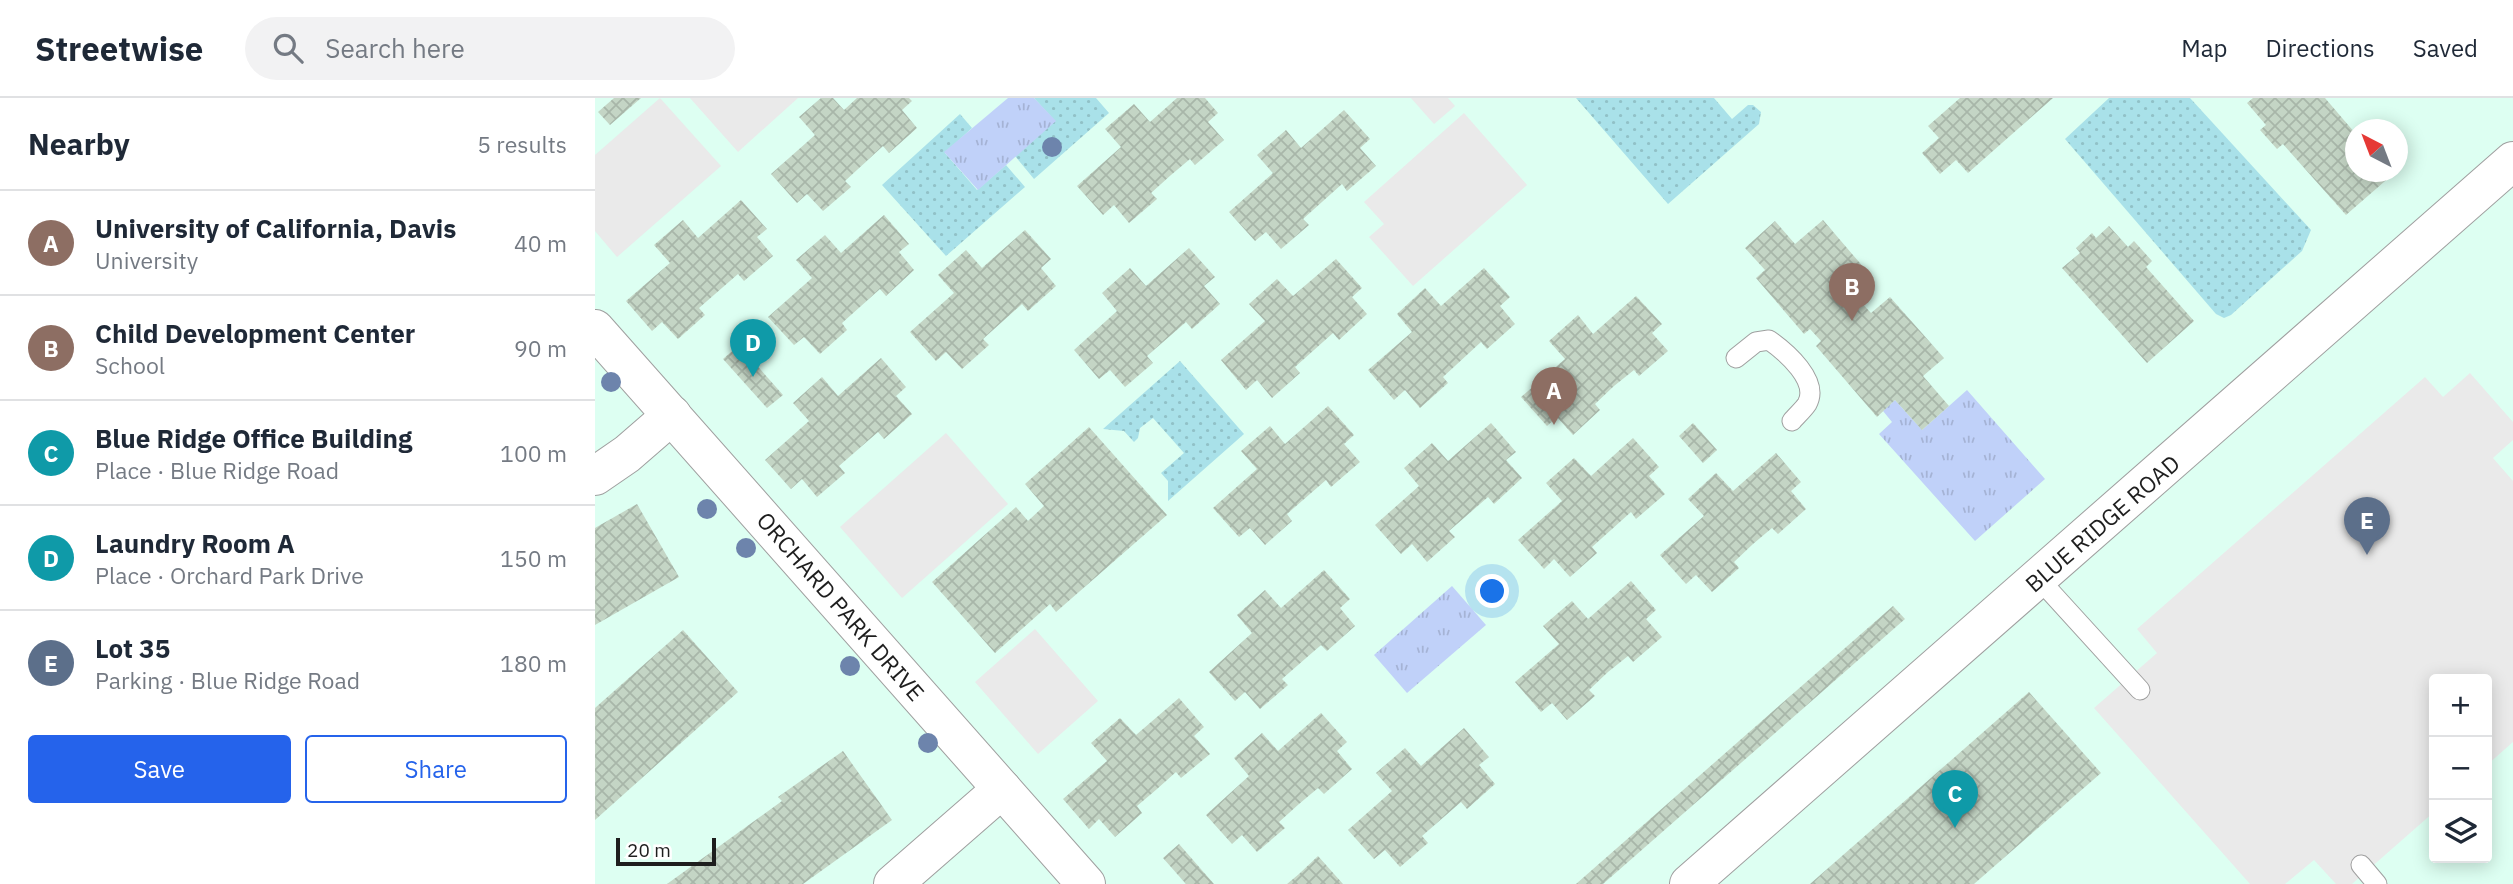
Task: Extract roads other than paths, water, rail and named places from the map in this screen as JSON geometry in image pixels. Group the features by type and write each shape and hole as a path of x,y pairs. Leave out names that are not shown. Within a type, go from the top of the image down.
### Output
{"street":[{"name":"BLUE RIDGE ROAD","path":"1689,884 2513,161"},
{"name":"ORCHARD PARK DRIVE","path":"595,329 1086,884"},
{"path":"595,476 627,454 672,415"},
{"path":"893,884 1002,789"}],"lane":[{"path":"1736,358 1756,342 1769,340 1807,378 1810,387 1808,402 1791,421"},
{"path":"2038,578 2140,690"},
{"path":"2361,865 2377,884"}],"place":[{"name":"Child Development Center","path":"1852,321"},
{"name":"Laundry Room A","path":"753,377"},
{"name":"University of California, Davis","path":"1554,425"},
{"name":"Lot 35","path":"2367,555"},
{"name":"Blue Ridge Office Building","path":"1955,828"}]}
